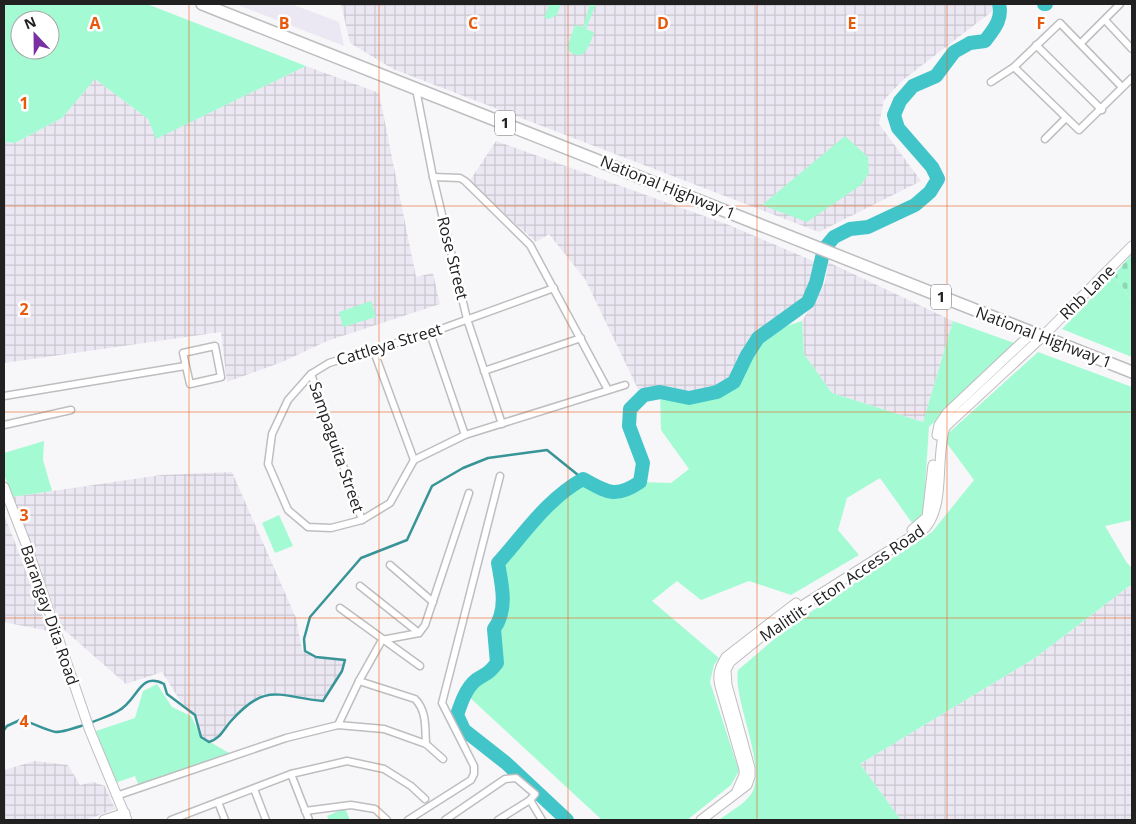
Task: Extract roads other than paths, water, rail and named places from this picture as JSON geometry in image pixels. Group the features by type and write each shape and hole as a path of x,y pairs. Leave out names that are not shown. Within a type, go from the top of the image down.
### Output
{"highway":[{"name":"National Highway 1","path":"202,4 1132,372"}],"street":[{"path":"1081,43 1120,4"},
{"path":"1105,20 1132,50"},
{"path":"991,82 1014,67 1060,23 1122,88"},
{"path":"1036,45 1102,110"},
{"path":"1014,67 1079,130 1102,110 1132,78"},
{"name":"Rose Street","path":"416,88 433,177 467,319 502,424"},
{"path":"1045,139 1066,119"},
{"path":"433,177 460,178 465,181 530,244 582,338 608,390"},
{"name":"Rhb Lane","path":"1037,335 1132,246"},
{"name":"Cattleya Street","path":"414,460 390,503 362,520 331,528 308,527 288,510 268,464 272,434 288,400 311,374 329,363 373,348 430,333 554,288"},
{"path":"430,333 465,435"},
{"name":"Malitlit - Eton Access Road","path":"736,792 744,775 744,769 718,678 726,657 784,610 919,525 927,516 929,508 935,442 939,424 947,413 988,374 1037,335"},
{"name":"Malitlit - Eton Access Road","path":"701,820 747,785 750,777 750,768 726,685 726,670 730,662 789,614 925,528 934,518 940,443 945,427 996,380 1037,335"},
{"path":"484,372 582,338"},
{"path":"215,346 221,377 190,384 186,366 183,353 215,346"},
{"path":"373,348 414,460 465,435 625,385"},
{"path":"4,396 186,366"},
{"name":"Sampaguita Street","path":"311,374 362,520"},
{"path":"988,374 996,380"},
{"path":"4,425 71,410"},
{"path":"408,820 472,780 474,774 474,766 442,703 500,476"},
{"name":"Barangay Dita Road","path":"4,488 26,544 84,715 116,796 126,816"},
{"path":"338,725 359,681 382,640 419,633 426,625 469,493"},
{"path":"390,565 433,602"},
{"path":"360,586 419,633"},
{"path":"340,608 420,666"},
{"path":"359,681 414,699 420,704 424,710 426,744"},
{"path":"116,796 286,738 338,725 384,729 426,744 443,759"},
{"path":"171,820 185,818 218,802 291,774 347,761 384,769 411,786 425,798"},
{"path":"291,774 308,820"},
{"path":"444,820 505,779 516,778 532,789 535,794 530,800 509,818 498,820"},
{"path":"254,789 266,820"},
{"path":"530,800 542,820"},
{"path":"218,802 225,820"},
{"path":"305,811 352,805 376,809 387,820"},
{"path":"104,820 126,816"}],"waterway":[{"path":"567,820 506,763 464,730 457,715 469,687 497,663 494,629 501,614 503,597 498,563 547,506 583,479 611,492 624,491 640,482 643,463 629,426 630,409 644,395 660,392 689,398 717,392 734,382 747,355 758,338 808,302 816,283 824,249 834,237 850,229 868,227 915,205 930,192 938,179 932,167 898,128 894,115 900,101 913,86 936,76 954,52 970,43 985,41 999,19 999,4"},
{"path":"4,730 7,726 20,720 56,732 87,724 118,711 149,681 164,684 167,694 195,715 201,737 209,742 219,736 243,708 264,696 274,694 323,701 342,671 345,660 316,657 305,651 304,639 310,617 361,558 407,540 432,486 463,468 488,458 547,450 583,479"}]}
